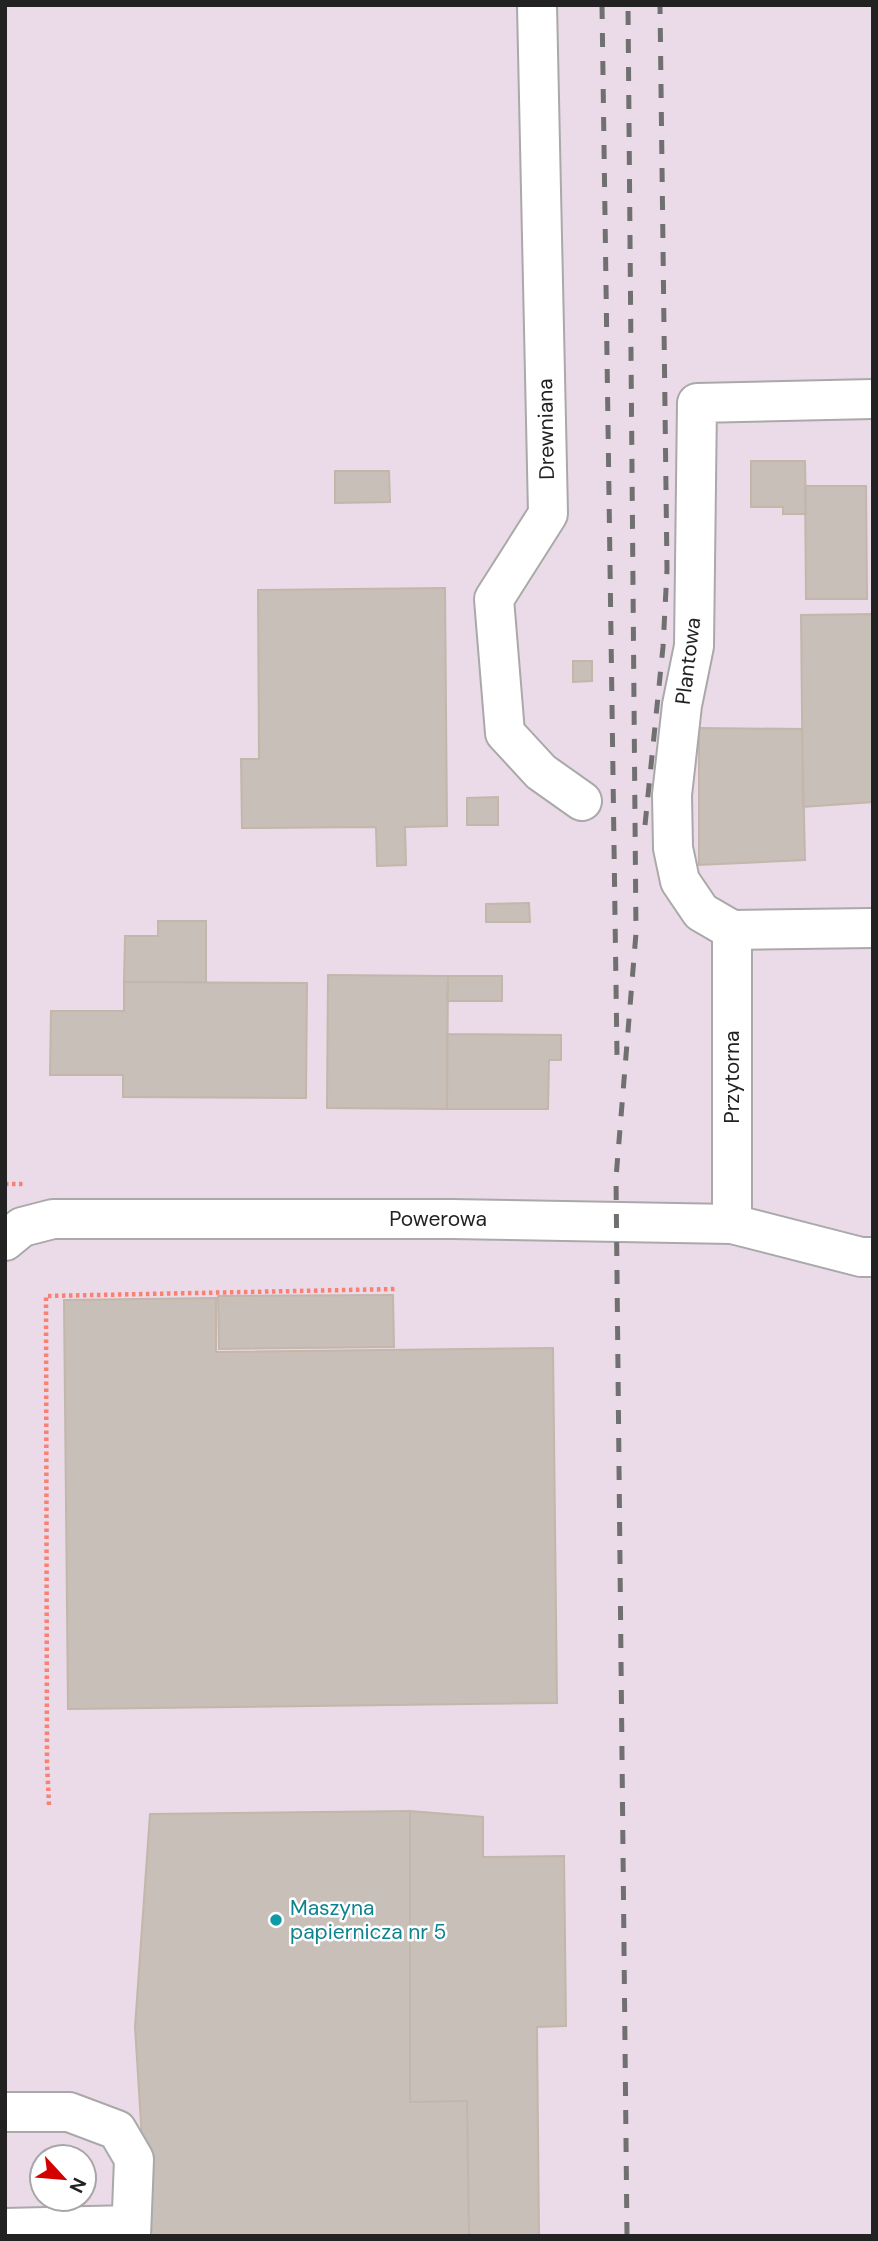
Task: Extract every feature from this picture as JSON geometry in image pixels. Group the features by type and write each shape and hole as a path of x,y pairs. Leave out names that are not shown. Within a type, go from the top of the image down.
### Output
{"lane":[{"name":"Drewniana","path":"537,5 548,514 494,599 505,733 541,772 582,801"},
{"name":"Plantowa","path":"732,930 701,912 680,881 673,848 673,795 682,705 694,646 696,402 873,399"},
{"path":"732,930 873,928"},
{"name":"Przytorna","path":"732,930 732,1224"},
{"name":"Powerowa","path":"5,1241 22,1227 53,1219 452,1219 732,1224 861,1257 873,1257"},
{"path":"5,2228 131,2231 134,2159 117,2130 69,2112 10,2118"}],"path":[{"path":"49,1805 46,1296 396,1289"}],"shaded area":[{"path":"5,5 873,5 873,2236 5,2236"}],"building":[{"path":"751,461 805,461 806,514 783,514 783,507 751,507"},
{"path":"335,471 389,471 390,502 335,503"},
{"path":"805,486 866,486 867,599 806,599"},
{"path":"445,588 447,826 405,827 406,865 377,866 376,827 242,828 241,759 259,759 258,590"},
{"path":"873,614 873,802 803,807 801,615"},
{"path":"573,661 592,661 592,681 573,682"},
{"path":"699,728 802,729 805,860 699,865"},
{"path":"498,797 498,825 467,825 467,798"},
{"path":"529,903 530,922 486,922 486,904"},
{"path":"158,921 206,921 206,982 124,982 125,936 158,936"},
{"path":"328,975 448,976 447,1109 327,1108"},
{"path":"448,976 502,976 502,1001 447,1001"},
{"path":"124,982 307,983 306,1098 123,1097 123,1075 50,1075 51,1011 124,1011"},
{"path":"447,1034 561,1035 561,1060 549,1060 548,1109 447,1109"},
{"path":"393,1295 394,1347 219,1349 218,1296"},
{"path":"216,1298 216,1352 553,1348 557,1703 68,1709 64,1300"},
{"path":"410,1811 483,1817 483,1857 564,1856 566,2026 537,2027 539,2236 469,2236 467,2101 410,2102"},
{"name":"Maszyna papiernicza nr 5","path":"410,1811 410,2102 467,2101 469,2236 148,2236 135,2027 150,1814"}],"railway":[{"path":"602,5 617,1055"},
{"path":"627,2236 616,1178 636,933 628,5"},
{"path":"645,825 663,647 667,570 660,5"}],"place":[{"name":"Maszyna papiernicza nr 5","path":"276,1920"}]}
